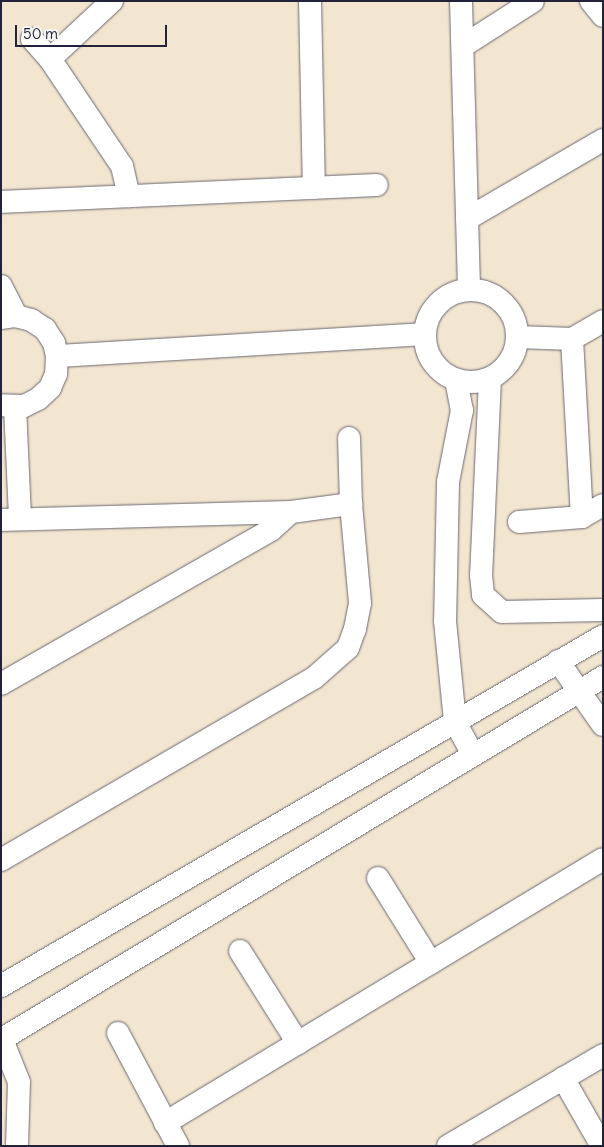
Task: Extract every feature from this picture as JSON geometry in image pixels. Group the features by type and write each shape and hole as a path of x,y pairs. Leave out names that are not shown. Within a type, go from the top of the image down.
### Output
{"street":[{"path":"50,60 112,1"},
{"path":"310,1 314,188"},
{"path":"461,1 469,288"},
{"path":"463,46 534,1"},
{"path":"591,1 603,16"},
{"path":"32,39 50,60 122,166 130,196"},
{"path":"467,219 603,140"},
{"path":"1,202 377,185"},
{"path":"1,286 9,317 31,320 45,329 54,343 57,356 56,374 50,388 38,399 24,406 8,406 10,520 291,512 351,504"},
{"path":"469,288 494,294 512,313 518,337 514,354 504,369 490,379 473,383 456,380 439,370 427,354 423,334 430,312 447,295 469,288"},
{"path":"518,337 572,339 603,321"},
{"path":"57,356 423,334"},
{"path":"572,339 582,517"},
{"path":"490,379 481,575 484,595 502,612 603,610"},
{"path":"456,380 462,410 448,482 445,621 455,722 473,755"},
{"path":"1,860 314,678 348,648 355,629 360,603 351,504 349,438"},
{"path":"519,522 582,517 603,505"},
{"path":"1,684 271,530 291,512"},
{"path":"1,986 558,661 600,644"},
{"path":"558,661 603,725"},
{"path":"17,1146 19,1082 2,1038 603,677"},
{"path":"165,1123 603,859"},
{"path":"378,878 431,963"},
{"path":"240,951 298,1043"},
{"path":"118,1033 178,1146"},
{"path":"448,1146 603,1055"},
{"path":"563,1078 602,1146"}]}
